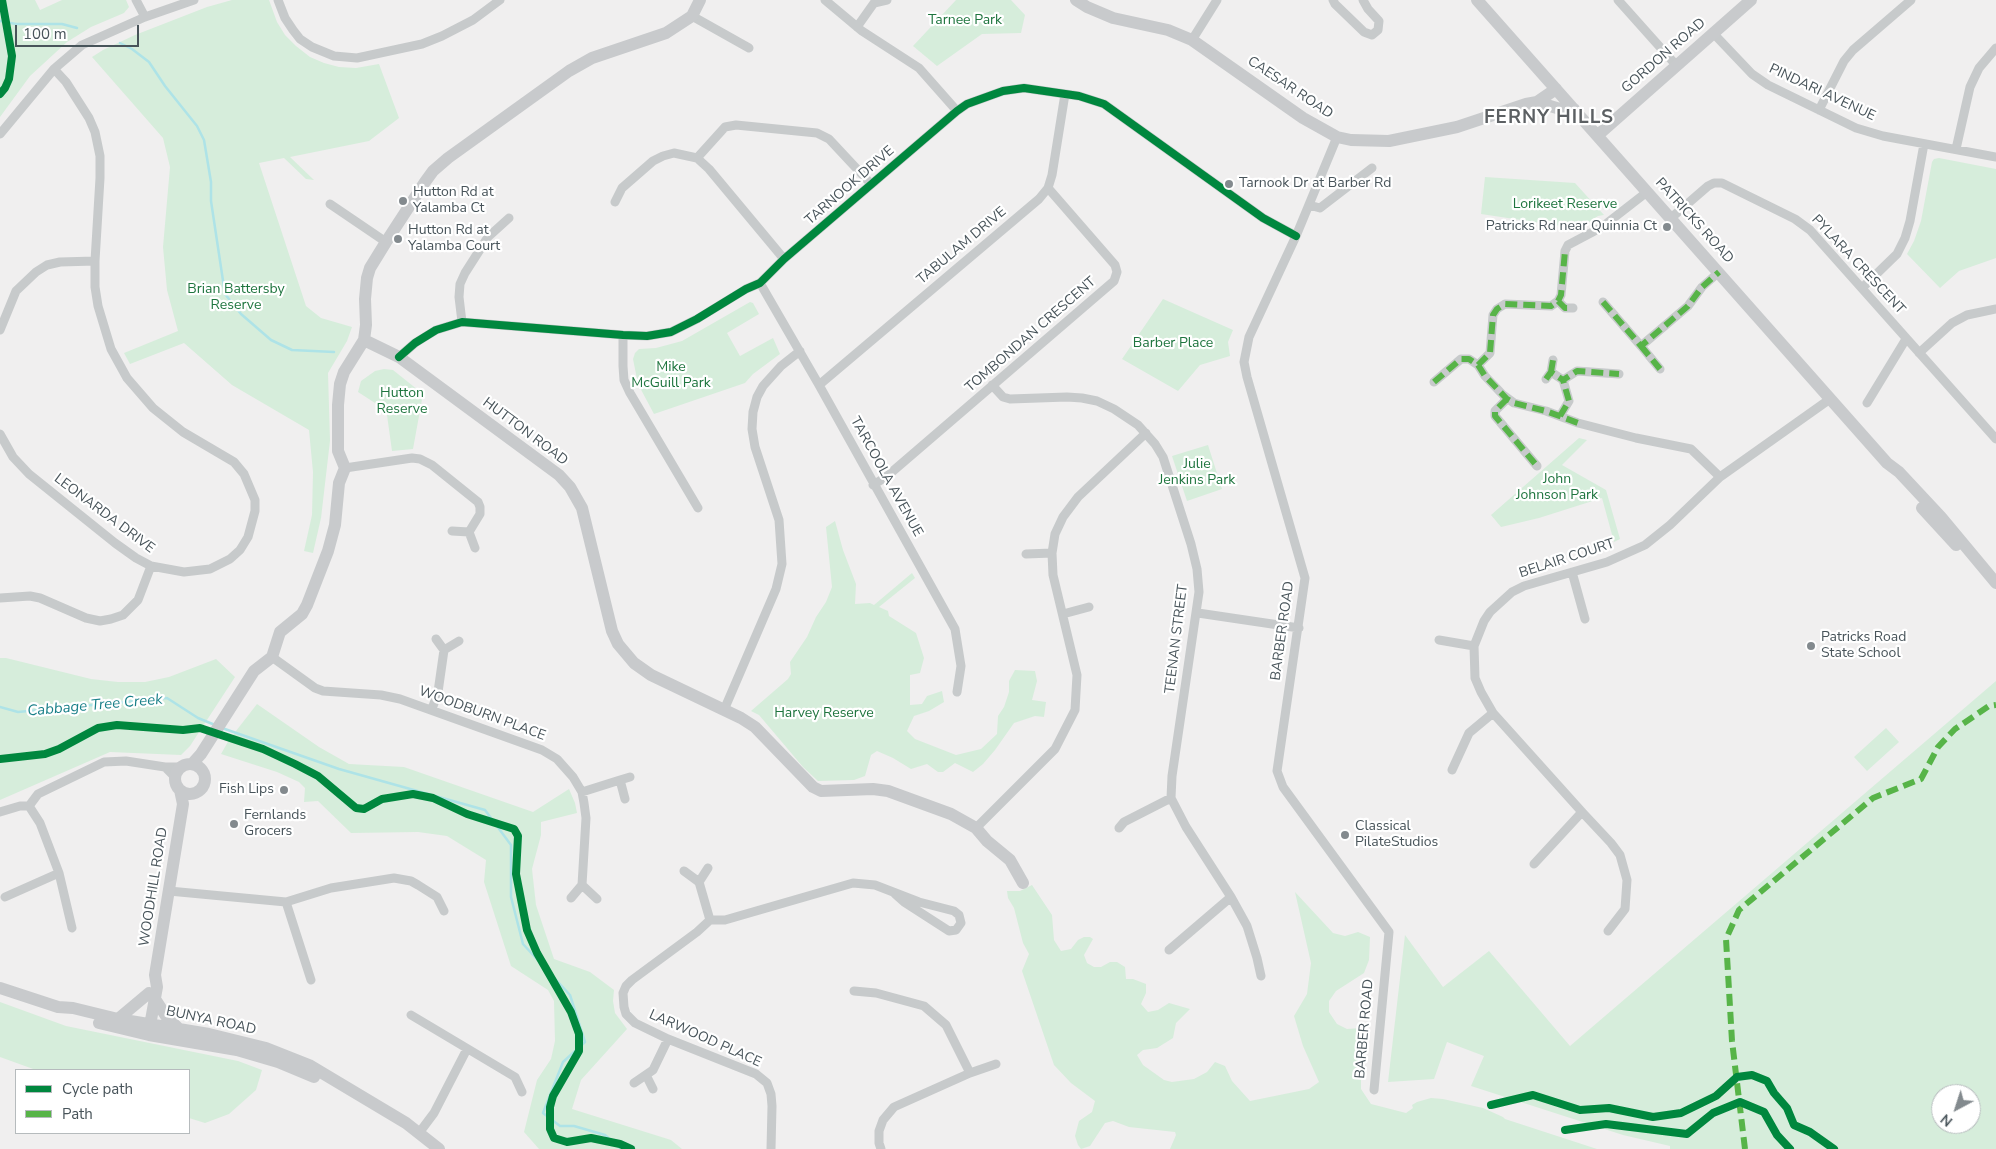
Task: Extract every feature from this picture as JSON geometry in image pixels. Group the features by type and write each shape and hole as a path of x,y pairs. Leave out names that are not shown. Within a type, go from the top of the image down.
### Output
{"street":[{"path":"136,0 144,17"},
{"path":"0,134 54,69 82,44 144,17 194,0"},
{"path":"278,0 285,18 300,39 312,47 334,56 358,58 422,44 442,36 473,20 500,0"},
{"path":"29,806 38,794 104,762 126,761 165,768 189,766 204,774 204,783 200,790 184,796 175,782 189,766 254,671 272,657 280,632 302,614 328,551 337,516 339,483 344,468 338,451 340,384 344,372 364,340 367,278 370,268 386,242 425,182 439,165 448,158 582,63 666,34 692,16 700,0"},
{"path":"825,0 857,28 920,68 957,111"},
{"path":"857,28 874,3 887,0"},
{"name":"CAESAR ROAD","path":"1076,0 1113,18 1168,30 1192,40 1302,118 1337,137 1365,141 1389,141 1457,127 1531,103 1553,86"},
{"path":"1192,40 1217,0"},
{"path":"1333,0 1364,32 1372,36 1378,30 1379,21 1363,0"},
{"name":"PATRICKS ROAD","path":"1477,0 1830,399 1888,463 1899,472 1941,517 1996,583"},
{"path":"1618,0 1676,66"},
{"name":"GORDON ROAD","path":"1598,135 1751,0"},
{"path":"1819,110 1844,61 1853,50 1911,0"},
{"path":"692,16 749,48"},
{"name":"PINDARI AVENUE","path":"1713,33 1752,74 1768,85 1856,128 1883,136 1996,157"},
{"path":"1956,149 1970,87 1979,68 1996,48"},
{"name":"LEONARDA DRIVE","path":"0,434 13,457 29,474 115,543 151,566 184,572 210,569 221,565 240,550 248,537 254,518 255,500 244,474 234,462 168,422 139,394 117,362 104,331 98,306 95,261 100,156 89,118 66,82 54,69"},
{"name":"TARNOOK DRIVE","path":"399,357 415,343 436,330 462,322 623,336 647,336 671,332 760,283 784,259 957,111 967,104 1002,90 1024,88 1080,96 1104,104 1263,218 1296,236"},
{"path":"1048,188 1052,175 1065,94"},
{"path":"1531,103 1560,109 1574,109"},
{"path":"697,158 725,127 736,126 817,133 829,139 871,184"},
{"name":"BARBER ROAD","path":"1337,137 1310,205 1249,337 1244,362 1305,578 1277,771 1283,787 1388,932 1374,1090"},
{"path":"1862,288 1897,254 1905,238 1910,221 1924,144"},
{"path":"614,202 622,188 653,161 674,153 697,158 709,169 784,259"},
{"path":"1310,205 1320,208 1372,168"},
{"name":"PYLARA CRESCENT","path":"1671,218 1714,183 1722,183 1795,218 1810,230 1996,439"},
{"name":"TABULAM DRIVE","path":"819,385 1039,199 1048,188"},
{"name":"TOMBONDAN CRESCENT","path":"873,485 886,477 1114,280 1117,272 1111,259 1048,188"},
{"path":"1478,365 1490,353 1493,315 1497,309 1505,304 1551,306 1558,302 1561,295 1565,251 1568,245 1602,227 1647,192"},
{"path":"330,204 386,242"},
{"path":"462,322 459,297 460,284 465,272 488,237 509,218"},
{"path":"0,330 16,291 36,272 47,265 60,262 95,261"},
{"path":"1641,346 1688,306 1702,287 1719,272"},
{"name":"TARCOOLA AVENUE","path":"760,283 955,629 961,666 957,692"},
{"path":"1558,302 1565,308 1573,308"},
{"path":"1603,302 1660,369"},
{"path":"1919,353 1952,323 1967,314 1996,308"},
{"path":"623,336 624,380 698,508"},
{"path":"1867,403 1906,339"},
{"name":"HUTTON ROAD","path":"364,340 399,357 559,475 570,486 582,508 612,631 618,644 634,663 650,675 741,718 762,733 813,787 821,791 873,788 888,791 951,814 976,828 987,841 1010,860 1022,883"},
{"path":"724,710 776,589 782,564 779,520 755,447 752,429 753,412 757,397 763,386 781,366 800,351"},
{"path":"1434,382 1461,359 1469,359 1478,365 1485,376 1507,399 1514,403 1546,411 1578,423 1636,438 1691,449 1720,477"},
{"path":"1553,360 1548,376 1563,380 1577,371 1618,374"},
{"path":"1560,416 1568,401 1563,380"},
{"name":"TEENAN STREET","path":"992,386 1010,400 1074,397 1098,401 1130,418 1146,433 1164,457 1191,544 1199,580 1198,613 1170,798"},
{"path":"1507,399 1495,411 1495,416 1537,466"},
{"name":"BELAIR COURT","path":"1608,931 1625,909 1627,880 1620,855 1611,842 1493,713 1475,678 1474,646 1484,621 1502,599 1524,586 1607,562 1645,545 1663,531 1720,477 1830,399"},
{"path":"976,828 1055,749 1075,710 1077,675 1053,575 1052,553 1055,534 1063,517 1078,496 1146,433"},
{"path":"344,468 412,458 420,459 432,465 478,502 480,514 469,532"},
{"name":"PATRICKS ROAD","path":"1888,463 1894,477 1932,521 1996,586"},
{"path":"452,531 469,532"},
{"path":"469,532 475,548"},
{"path":"1026,554 1052,553"},
{"path":"0,598 30,596 40,598 86,618 100,621 111,619 123,615 138,600 151,566"},
{"path":"1572,572 1585,619"},
{"path":"1063,614 1090,607"},
{"path":"1198,613 1299,628"},
{"path":"432,709 438,692 444,650 436,639"},
{"path":"1439,640 1474,646"},
{"path":"444,650 459,641"},
{"name":"WOODBURN PLACE","path":"272,657 307,684 323,691 400,698 542,750 557,759 573,777 582,792 586,818 582,885"},
{"path":"1452,770 1469,733 1493,713"},
{"path":"582,792 630,776"},
{"path":"620,780 625,799"},
{"name":"WOODHILL ROAD","path":"146,1029 152,996 157,987 156,975 184,796"},
{"path":"1119,828 1124,822 1170,798 1186,827 1231,897 1246,926 1257,958 1260,976"},
{"path":"0,812 20,806 29,806"},
{"path":"29,806 40,823 58,873 72,928"},
{"path":"1534,864 1582,812"},
{"path":"699,882 708,868"},
{"path":"684,871 699,882 710,920 725,920 853,883 875,884 894,894 949,931 956,930 961,923 959,915 954,911 894,894"},
{"path":"5,898 58,873"},
{"path":"169,891 286,902 331,888 394,878 410,881 437,897 444,911"},
{"path":"571,898 582,885 597,899"},
{"path":"1169,950 1231,897"},
{"path":"286,902 311,980"},
{"name":"LARWOOD PLACE","path":"710,920 698,932 632,980 623,993 624,1007 630,1018 641,1027 756,1074 766,1083 771,1094 772,1106 770,1149"},
{"name":"BUNYA ROAD","path":"0,988 58,1007 71,1015 146,1029 261,1056 349,1090"},
{"path":"854,991 876,993 924,1006 946,1025 970,1073"},
{"path":"118,1019 152,996 166,1016 179,1029"},
{"name":"BUNYA ROAD","path":"58,1007 74,1008 118,1019 146,1029 179,1029 209,1034 266,1048 309,1066 419,1133 439,1149"},
{"path":"411,1015 515,1077 522,1092"},
{"path":"634,1083 653,1070 668,1039"},
{"path":"419,1133 437,1106 467,1049"},
{"path":"881,1149 879,1131 887,1112 894,1107 970,1073 996,1064"},
{"path":"646,1075 654,1089"}],"green space":[{"path":"0,0 35,0 40,10 62,0 126,0 129,7 124,13 91,27 67,42 30,76 0,117"},
{"name":"Brian Battersby Reserve","path":"232,0 269,0 277,22 285,35 310,57 339,67 356,68 379,64 399,118 369,141 290,157 314,180 306,179 284,158 259,163 306,306 321,318 352,327 347,341 328,373 330,441 321,518 313,553 304,551 312,515 313,472 309,430 232,385 184,343 130,364 124,353 178,331 167,290 163,247 170,167 163,138 92,57 135,35 207,7"},
{"name":"Tarnee Park","path":"956,0 1011,0 1025,15 1021,33 982,34 937,66 913,46"},
{"path":"1939,158 1996,169 1996,258 1959,271 1940,288 1907,254 1921,221 1932,162 1934,159"},
{"name":"Lorikeet Reserve","path":"1485,177 1575,183 1604,215 1598,216 1583,226 1568,227 1481,214"},
{"name":"Barber Place","path":"1163,299 1233,330 1228,342 1230,356 1200,365 1178,391 1122,359"},
{"name":"Mike McGuill Park","path":"750,302 753,303 759,314 727,333 740,356 773,338 780,354 753,374 745,383 654,414 638,384 633,359 635,353 639,349 656,348 682,341"},
{"name":"Hutton Reserve","path":"393,370 423,394 413,449 392,451 387,415 375,403 358,392 361,381 375,371"},
{"name":"John Johnson Park","path":"1579,438 1587,440 1562,465 1606,490 1620,539 1614,542 1602,498 1539,518 1501,527 1491,515"},
{"name":"Julie Jenkins Park","path":"1208,445 1222,489 1187,501 1172,456"},
{"name":"Harvey Reserve","path":"835,521 843,550 856,584 855,604 870,603 874,605 912,573 915,578 879,607 888,611 889,616 916,633 924,658 920,673 910,675 910,705 922,704 927,696 942,691 944,702 929,711 914,716 907,731 915,739 956,755 981,749 997,734 998,716 1004,707 1009,692 1009,681 1015,670 1035,671 1037,681 1032,700 1046,702 1044,717 1035,716 1014,723 995,750 973,772 955,763 943,772 938,772 927,764 911,769 877,751 871,755 865,776 854,780 818,781 803,767 759,715 751,711 788,679 791,674 790,662 807,637 816,617 826,602 832,587 826,527"},
{"path":"0,658 91,679 118,682 145,682 169,677 216,659 235,677 190,746 181,755 110,752 0,800"},
{"path":"1996,681 1996,1149 1670,1149 1670,1146 1623,1135 1471,1086 1484,1056 1447,1042 1434,1079 1388,1082 1405,935 1443,987 1489,951 1570,1046"},
{"path":"257,704 319,747 349,764 404,767 533,812 569,789 577,813 541,822 541,835 532,869 536,905 554,959 590,972 614,990 615,1013 627,1029 581,1080 572,1109 671,1140 682,1149 539,1149 524,1132 537,1080 551,1059 555,1041 554,1001 548,990 511,966 484,882 486,860 447,836 418,832 351,833 318,801 304,802 305,788 299,782 277,772 221,754 229,740"},
{"path":"1886,728 1899,742 1867,771 1854,757"},
{"path":"1032,885 1052,915 1054,940 1061,951 1071,949 1078,940 1084,937 1090,937 1093,939 1084,955 1087,963 1094,967 1101,967 1110,962 1117,962 1125,967 1126,979 1133,979 1146,984 1146,993 1141,1004 1148,1012 1158,1010 1169,1003 1190,1009 1176,1023 1173,1038 1157,1048 1143,1050 1137,1055 1143,1065 1164,1080 1172,1082 1194,1079 1207,1072 1215,1062 1225,1066 1232,1081 1250,1101 1309,1089 1319,1082 1303,1046 1294,1016 1307,994 1311,963 1295,892 1333,933 1345,936 1358,932 1370,937 1369,960 1364,973 1336,991 1329,1001 1329,1012 1337,1024 1347,1029 1361,1028 1361,1089 1371,1104 1406,1113 1417,1102 1431,1098 1443,1099 1483,1108 1505,1119 1597,1149 1170,1149 1176,1135 1175,1132 1129,1127 1113,1121 1105,1123 1090,1146 1081,1149 1075,1136 1079,1121 1092,1112 1095,1101 1071,1083 1054,1065 1022,971 1029,954 1023,943 1014,908 1008,898 1007,891 1020,891"},
{"path":"0,1002 66,1026 238,1061 262,1070 256,1090 229,1114 205,1123 190,1118 190,1069 33,1069 0,1057"}],"waterway":[{"path":"0,21 16,24 62,24 77,28"},
{"path":"120,43 132,49 149,62 165,86 197,126 204,140 225,294 241,314 271,340 292,350 334,352"},
{"name":"Cabbage Tree Creek","path":"0,707 18,712 167,698 198,718 215,725"},
{"name":"Cabbage Tree Creek","path":"222,728 339,769 485,810 511,845 511,897 523,944 570,995 585,1042 563,1062 543,1113 560,1126 574,1126 605,1135 621,1149"}],"marked path":[{"path":"1478,365 1490,353 1493,315 1497,309 1505,304 1551,306 1558,301 1561,295 1565,251"},
{"path":"1603,302 1641,346 1688,306 1702,287 1719,272"},
{"path":"1558,301 1565,308 1573,308"},
{"path":"1641,346 1660,369"},
{"path":"1434,382 1461,359 1469,359 1478,365 1485,376 1507,399 1514,403 1546,411 1578,423"},
{"path":"1551,372 1553,360"},
{"path":"1546,379 1551,372 1563,380 1577,371 1619,374"},
{"path":"1560,416 1569,401 1563,380"},
{"path":"1507,399 1495,411 1495,416 1537,466"},
{"path":"1745,1149 1732,1041 1726,939 1739,910 1873,798 1921,779 1938,747 1955,729 1989,706 1996,705"}],"cycle path":[{"path":"0,94 9,79 12,56 2,0"},
{"path":"399,357 415,343 436,330 462,322 623,335 647,336 671,332 760,283 784,259 967,104 1003,91 1024,88 1079,96 1104,104 1263,218 1296,236"},
{"path":"0,759 45,754 59,749 98,728 117,725 183,730 200,728 263,749 295,764 318,776 356,808 364,809 382,799 413,794 433,798 467,814 514,829 518,836 516,874 527,930 537,953 571,1012 579,1034 579,1051 553,1096 550,1107 550,1129 554,1138 567,1142 591,1138 620,1144 631,1149"},
{"path":"1491,1105 1533,1095 1580,1110 1609,1108 1653,1117 1681,1113 1716,1096 1737,1077 1752,1075 1767,1081 1774,1093 1787,1108 1794,1125 1810,1132 1834,1149"},
{"path":"1565,1130 1606,1124 1687,1134 1713,1113 1740,1102 1764,1112 1777,1135 1790,1149"}],"place":[{"name":"Tarnook Dr at Barber Rd","path":"1229,184"},
{"name":"Hutton Rd at Yalamba Ct","path":"403,201"},
{"name":"Patricks Rd near Quinnia Ct","path":"1667,227"},
{"name":"Hutton Rd at Yalamba Court","path":"398,239"},
{"name":"Patricks Road State School","path":"1811,646"},
{"name":"Fish Lips","path":"284,790"},
{"name":"Fernlands Grocers","path":"234,824"},
{"name":"Classical PilateStudios","path":"1345,835"}],"district":[{"name":"FERNY HILLS","path":"1549,118"}]}
